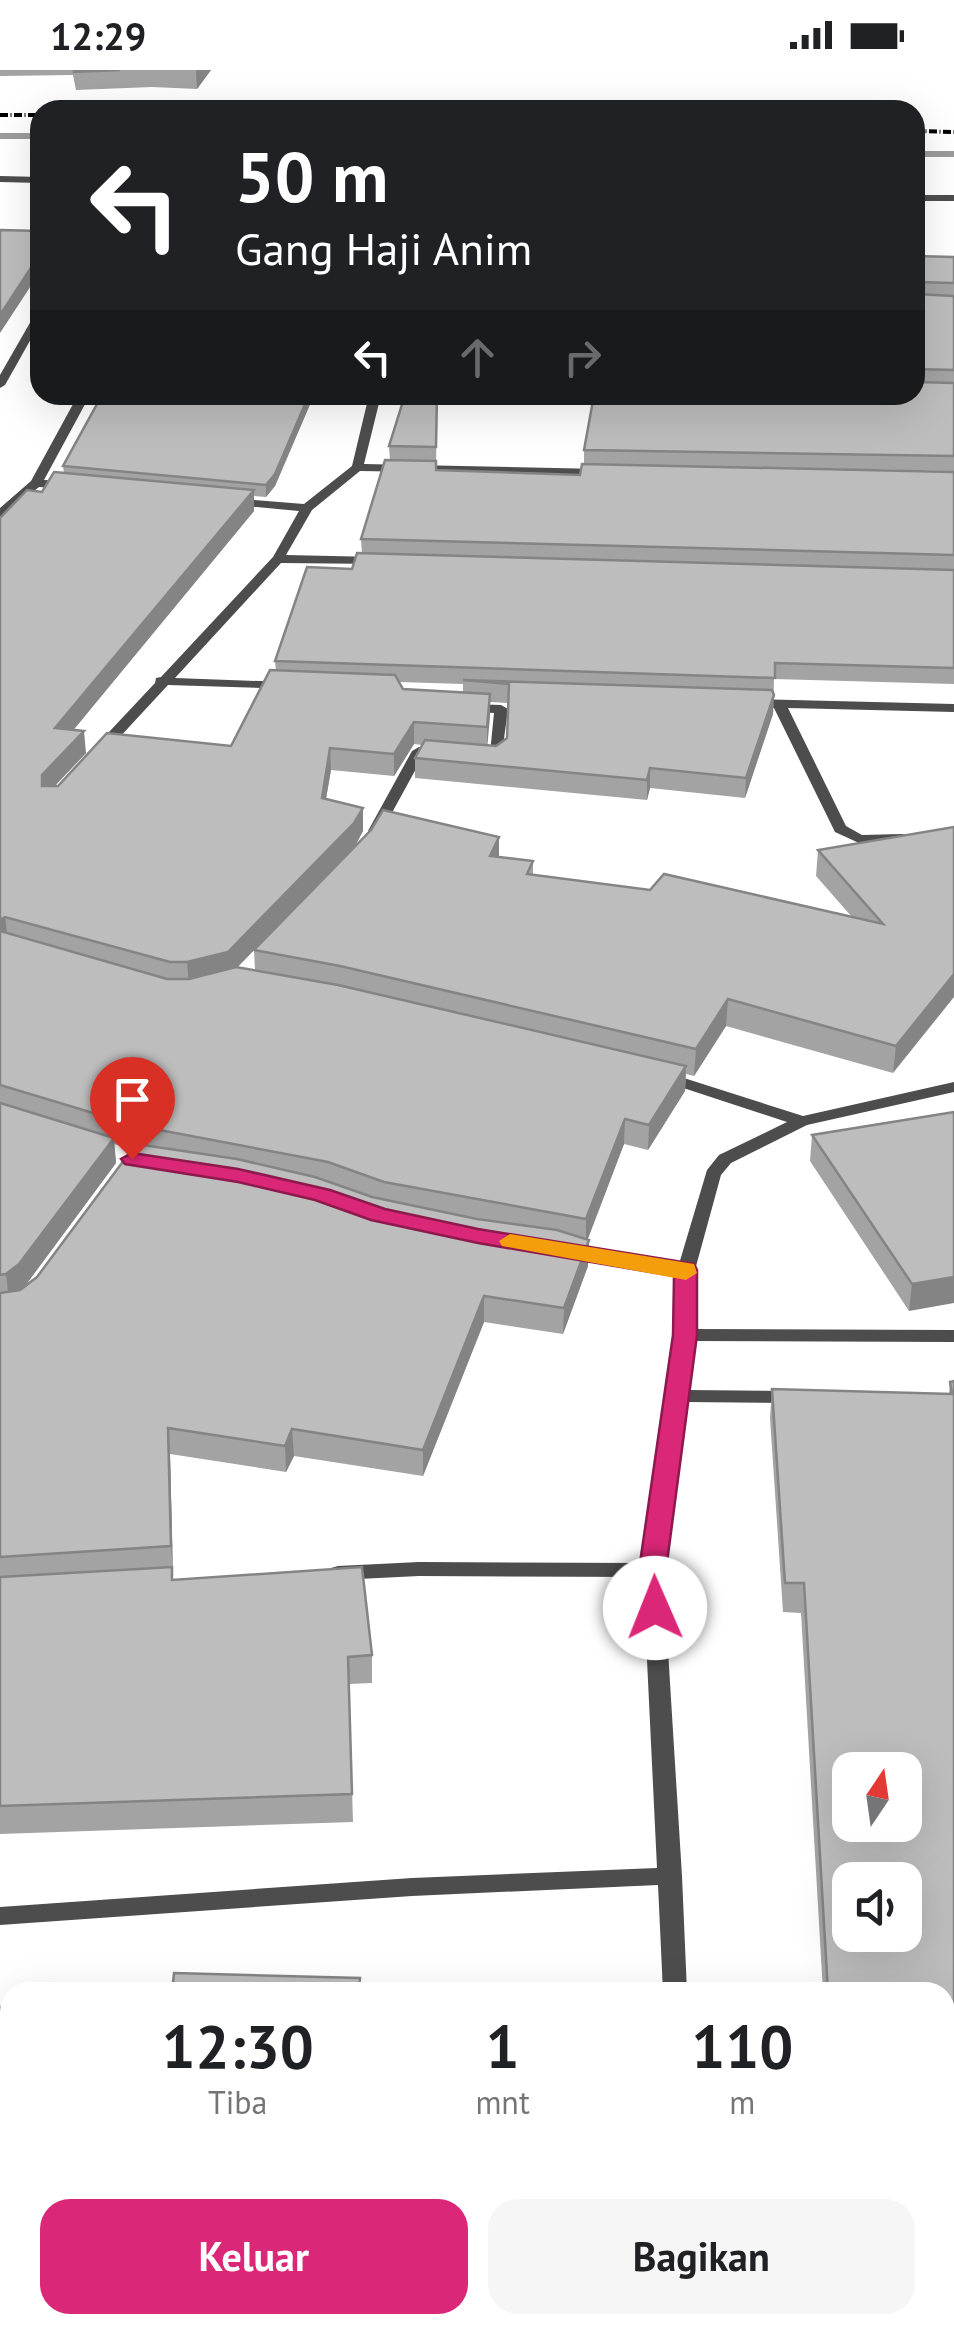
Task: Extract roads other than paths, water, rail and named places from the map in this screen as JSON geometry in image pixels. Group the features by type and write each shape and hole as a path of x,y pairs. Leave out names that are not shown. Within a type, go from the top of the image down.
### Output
{"street":[{"path":"0,179 30,180"},
{"path":"925,198 954,198"},
{"path":"0,385 30,332"},
{"path":"0,514 36,483 79,405"},
{"path":"87,764 278,558 307,508 357,466 372,405"},
{"path":"357,466 616,472"},
{"path":"36,483 83,486"},
{"path":"214,499 307,508"},
{"path":"278,558 397,562"},
{"path":"162,682 310,687"},
{"path":"462,692 501,694"},
{"path":"731,702 954,708"},
{"path":"779,704 840,828 859,839 917,836"},
{"path":"446,706 501,710 496,758 477,756"},
{"path":"364,850 419,751 438,752"},
{"path":"647,1073 683,1081 802,1121"},
{"path":"675,1982 653,1570 685,1335 686,1270 713,1174 725,1159 802,1121 954,1087"},
{"path":"542,1245 686,1270"},
{"path":"685,1335 954,1336"},
{"path":"676,1396 815,1398"},
{"path":"324,1574 418,1569 653,1570"},
{"path":"0,1916 412,1887 671,1876"}],"waterway":[{"path":"0,136 30,136"},
{"path":"925,154 954,154"}],"railway":[{"path":"0,115 30,115"},
{"path":"925,131 954,132"}]}
